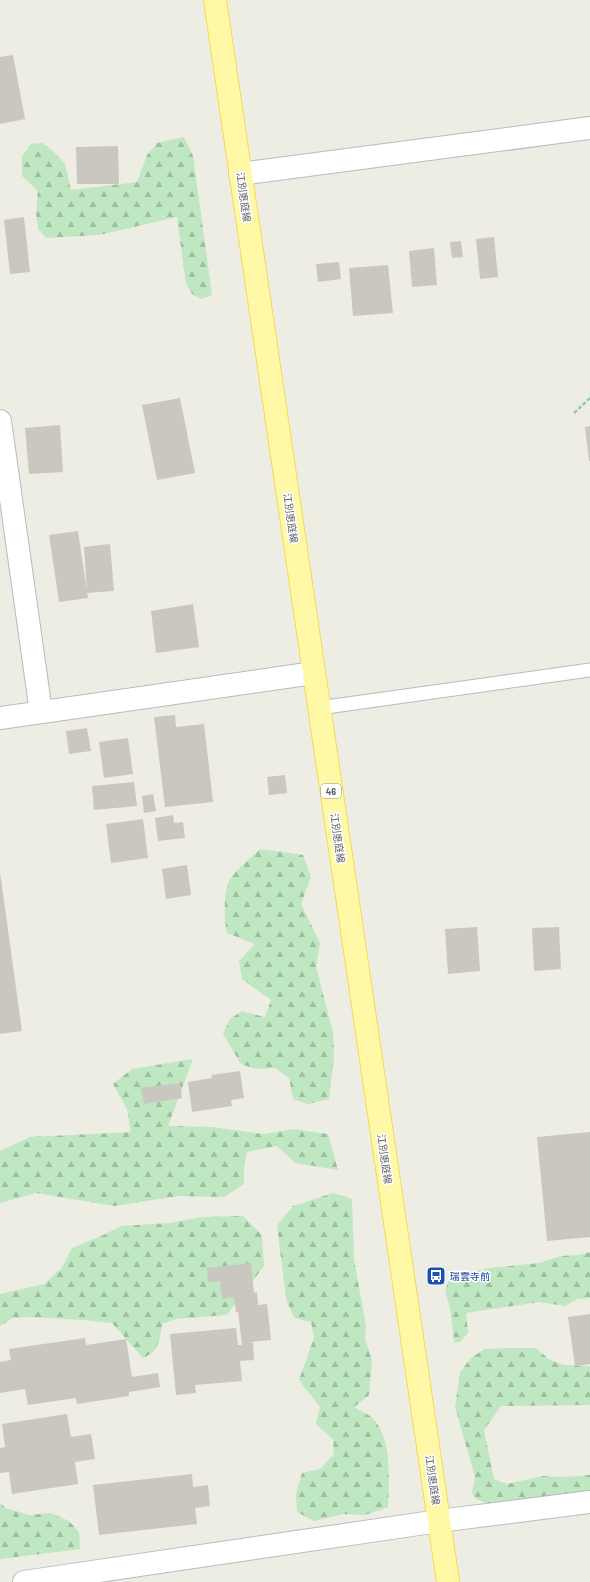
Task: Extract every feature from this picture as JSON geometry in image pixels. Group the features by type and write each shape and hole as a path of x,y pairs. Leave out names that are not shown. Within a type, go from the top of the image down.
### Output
{"main road":[{"name":"江別恵庭線","path":"215,0 448,1582"}],"street":[{"path":"240,174 590,128"},
{"path":"0,421 41,712"},
{"path":"0,718 314,673"},
{"path":"24,1582 439,1522 590,1502"}],"lane":[{"path":"319,708 590,670"}],"path":[{"path":"574,413 590,398"}],"green space":[{"path":"184,137 193,156 212,295 201,299 192,294 186,284 177,217 99,235 46,238 38,229 36,213 38,191 22,176 22,156 31,144 42,143 53,151 65,164 71,190 137,182 147,155 157,143"},
{"path":"260,849 303,855 311,877 301,904 320,943 316,967 333,1032 334,1057 329,1099 308,1104 293,1099 289,1078 275,1068 255,1069 241,1064 223,1034 230,1019 242,1011 265,1017 271,1000 242,979 239,961 255,944 227,933 225,921 225,897 228,883 238,870"},
{"path":"193,1059 168,1126 212,1127 264,1134 293,1129 328,1134 338,1170 295,1163 277,1146 247,1152 244,1167 244,1184 224,1197 179,1196 114,1206 36,1193 0,1203 0,1151 30,1137 131,1132 127,1109 113,1084 132,1069"},
{"path":"333,1193 352,1199 354,1259 366,1326 365,1339 372,1360 369,1395 354,1407 373,1419 384,1440 388,1462 388,1507 365,1515 343,1514 314,1521 297,1512 296,1494 302,1473 320,1469 334,1454 333,1439 316,1424 320,1407 299,1380 314,1338 311,1322 294,1318 286,1299 277,1225 293,1206"},
{"path":"243,1216 262,1235 264,1266 227,1315 176,1319 162,1324 156,1348 143,1358 112,1323 28,1317 13,1318 0,1326 0,1294 44,1284 62,1268 72,1248 121,1226 169,1223 203,1217"},
{"path":"590,1252 590,1298 577,1299 565,1306 539,1302 466,1313 468,1333 460,1342 454,1343 451,1314 446,1294 446,1287 451,1276 490,1268 539,1263 561,1256 579,1255"},
{"path":"536,1348 550,1360 565,1365 590,1366 590,1405 501,1406 484,1430 494,1479 507,1484 543,1476 566,1477 590,1475 590,1491 490,1504 476,1499 472,1493 475,1477 455,1407 460,1372 472,1357 485,1349"},
{"path":"0,1503 6,1508 29,1515 51,1513 69,1521 79,1532 80,1549 0,1559"}],"building":[{"path":"13,55 25,119 0,124 0,57"},
{"path":"118,146 119,184 77,184 76,147"},
{"path":"24,217 30,272 10,274 4,220"},
{"path":"494,237 498,277 480,279 476,239"},
{"path":"461,241 463,257 452,258 450,242"},
{"path":"434,248 437,285 412,287 409,251"},
{"path":"339,262 341,279 318,282 316,264"},
{"path":"388,265 393,313 353,316 349,268"},
{"path":"180,398 195,473 157,480 142,405"},
{"path":"60,425 63,472 29,474 25,428"},
{"path":"590,426 590,461 589,461 585,427"},
{"path":"78,531 87,591 84,547 110,544 114,591 87,593 88,598 59,602 49,535"},
{"path":"193,604 199,647 156,653 151,611"},
{"path":"175,715 176,727 204,724 213,802 165,807 154,717"},
{"path":"87,728 91,751 69,754 66,731"},
{"path":"128,738 133,774 104,778 99,742"},
{"path":"285,775 287,793 269,795 267,777"},
{"path":"134,782 137,806 94,810 92,786"},
{"path":"153,794 156,811 144,813 142,796"},
{"path":"173,815 174,823 183,822 185,838 158,841 155,818"},
{"path":"143,819 148,858 111,863 106,824"},
{"path":"187,865 191,895 166,899 162,869"},
{"path":"0,872 22,1031 0,1034"},
{"path":"477,927 480,971 448,974 445,929"},
{"path":"559,927 561,969 534,971 532,928"},
{"path":"240,1071 244,1098 231,1100 232,1106 192,1112 188,1082 212,1078 211,1075"},
{"path":"180,1083 182,1098 144,1104 141,1088"},
{"path":"590,1132 590,1237 547,1241 537,1137"},
{"path":"251,1263 254,1293 257,1292 258,1305 267,1304 271,1340 251,1342 253,1343 254,1360 240,1361 242,1381 195,1385 196,1393 176,1395 170,1334 236,1328 238,1345 242,1345 238,1312 236,1312 234,1297 222,1299 220,1281 208,1282 207,1268"},
{"path":"590,1314 590,1364 575,1366 568,1317"},
{"path":"85,1338 86,1345 126,1339 132,1377 158,1373 160,1387 129,1392 129,1396 77,1404 76,1398 28,1405 25,1389 0,1393 0,1362 11,1360 9,1349"},
{"path":"67,1414 71,1437 91,1434 95,1459 75,1462 78,1484 12,1494 9,1472 0,1473 0,1448 5,1447 2,1424"},
{"path":"192,1474 193,1487 208,1485 210,1506 195,1508 197,1524 99,1535 93,1485"}],"place":[{"name":"瑞雲寺前","path":"436,1276"}]}
